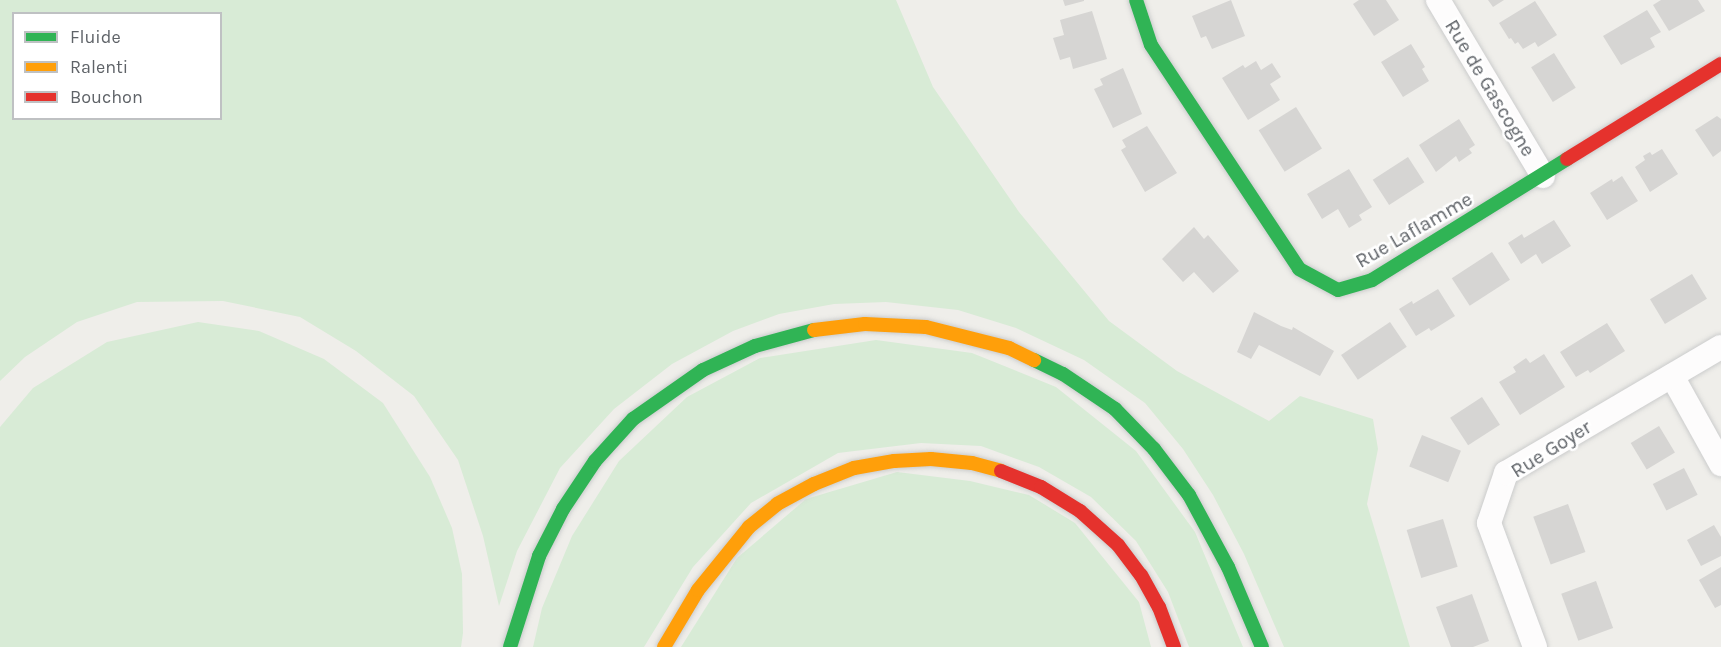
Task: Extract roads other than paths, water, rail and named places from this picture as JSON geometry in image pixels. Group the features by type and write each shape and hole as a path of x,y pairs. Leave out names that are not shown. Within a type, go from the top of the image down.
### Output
{"main road":[{"name":"Rue Laflamme","path":"1136,0 1151,45 1299,268 1338,290 1372,280 1721,64"},
{"path":"510,647 539,556 563,509 595,461 633,419 695,374 755,346 810,330 865,324 926,327 983,339 1054,369 1115,410 1154,449 1189,495 1224,559 1262,647"},
{"path":"664,647 698,590 723,556 749,527 777,504 814,484 854,468 894,461 931,459 972,463 1011,474 1054,494 1087,516 1118,545 1141,575 1159,607 1174,647"}],"street":[{"name":"Rue de Gascogne","path":"1438,0 1542,176"},
{"name":"Rue Goyer","path":"1535,647 1488,523 1506,473 1721,347"},
{"path":"1672,376 1721,464"}]}
